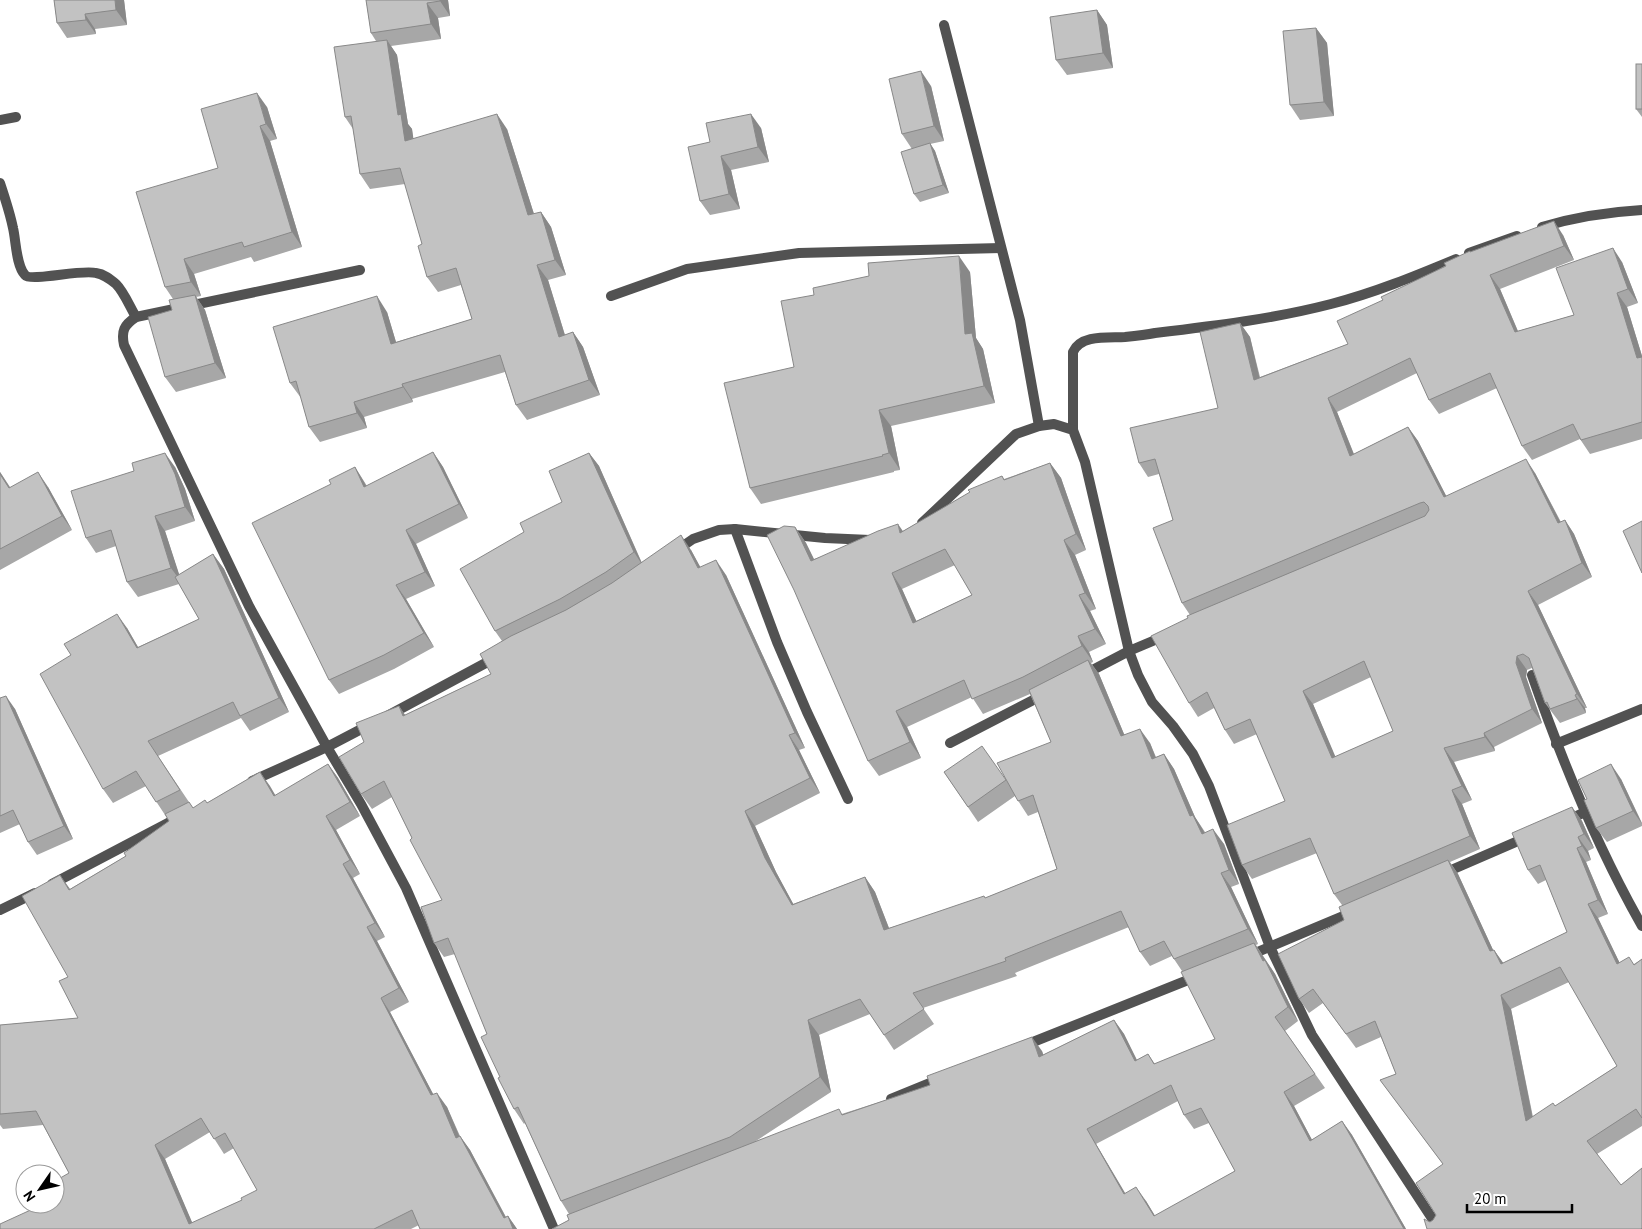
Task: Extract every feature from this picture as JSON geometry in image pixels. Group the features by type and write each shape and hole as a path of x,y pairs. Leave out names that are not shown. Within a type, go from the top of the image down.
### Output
{"street":[{"path":"944,25 1020,320 1039,426"},
{"path":"0,120 16,117"},
{"path":"0,184 13,228 20,263 23,273 27,277 33,279 53,274 98,273 117,286 136,317"},
{"path":"1439,1229 1312,1035 1270,947 1209,786 1192,754 1173,726 1152,702 1138,675 1129,651 1085,462 1073,430 1074,352 1077,345 1102,338 1246,322 1331,304 1399,282 1494,243 1564,220 1618,211 1642,210"},
{"path":"611,296 687,269 799,253 1002,248"},
{"path":"360,270 136,317 127,322 123,329 124,345 256,619 361,804 406,888 559,1228"},
{"path":"913,531 1016,434 1039,426 1054,424 1073,430"},
{"path":"671,555 693,539 719,530 735,529 825,538 880,541"},
{"path":"735,529 781,651 848,799"},
{"path":"1070,682 1129,651 1175,632"},
{"path":"242,785 327,747 501,655"},
{"path":"1532,675 1556,744 1627,900 1642,926"},
{"path":"950,743 1052,691"},
{"path":"1556,744 1642,709"},
{"path":"1558,824 1586,812"},
{"path":"0,910 178,818"},
{"path":"1432,878 1540,832"},
{"path":"1242,958 1360,909"},
{"path":"1011,1051 1205,973"},
{"path":"881,1103 946,1077"}],"building":[{"path":"54,0 115,0 116,10 85,14 86,20 57,23"},
{"path":"366,0 440,1 427,3 431,24 371,33"},
{"path":"1097,10 1103,53 1056,60 1050,17"},
{"path":"1316,28 1324,102 1290,105 1283,31"},
{"path":"387,40 398,115 401,114 405,141 497,114 528,215 541,212 555,260 537,265 559,337 573,332 589,380 516,405 500,355 402,384 403,387 354,402 357,413 309,427 296,381 290,383 273,327 377,296 391,344 472,319 456,268 427,277 418,246 422,244 400,168 360,174 351,116 345,117 334,47"},
{"path":"1636,64 1642,64 1642,109 1636,109"},
{"path":"921,71 934,126 902,134 889,79"},
{"path":"257,93 266,124 260,126 292,232 244,247 242,242 184,259 191,282 165,287 136,192 218,168 201,109"},
{"path":"751,114 758,147 721,156 729,194 700,201 688,147 710,142 706,123"},
{"path":"930,143 943,185 914,194 901,152"},
{"path":"1554,221 1564,246 1490,275 1515,332 1574,315 1556,268 1613,248 1628,289 1617,293 1637,358 1642,357 1642,422 1581,440 1573,424 1522,446 1490,373 1429,400 1410,358 1328,398 1350,456 1408,427 1444,497 1526,459 1558,523 1565,520 1582,563 1528,591 1577,694 1575,695 1577,699 1550,709 1547,702 1545,703 1529,658 1523,654 1517,656 1516,663 1532,709 1484,733 1485,737 1444,748 1462,786 1452,790 1470,836 1334,894 1310,838 1242,865 1227,825 1285,801 1250,719 1225,730 1207,692 1189,703 1151,636 1188,618 1187,616 1425,516 1429,510 1428,506 1424,502 1420,503 1182,603 1153,528 1173,520 1155,459 1139,463 1130,428 1218,408 1200,332 1240,323 1254,380 1348,344 1337,321 1383,300 1381,297 1446,266 1444,263","holes":["1364,661 1393,731 1332,758 1303,691"]},
{"path":"959,256 965,334 972,333 984,386 879,410 889,453 883,456 750,488 724,383 794,367 781,301 814,295 813,288 869,276 868,263"},
{"path":"195,295 215,363 165,377 148,317 172,310 169,300"},
{"path":"433,452 459,504 406,530 425,572 396,585 424,633 384,655 329,680 252,523 331,484 329,480 355,467 364,487"},
{"path":"165,453 175,474 185,507 155,516 171,568 127,582 111,530 86,538 71,491 134,471 132,463"},
{"path":"589,453 634,552 606,572 560,599 495,631 460,569 524,532 520,523 562,502 549,471"},
{"path":"1050,463 1076,534 1064,540 1085,593 1079,595 1095,629 1078,636 1082,646 1023,677 972,699 964,680 896,711 910,742 868,761 794,590 767,535 784,526 795,527 811,561 898,524 900,533 970,492 968,490 1002,476 1004,480","holes":["945,549 972,595 913,623 892,573"]},
{"path":"38,472 62,516 0,549 0,474 9,488"},
{"path":"1642,521 1642,573 1623,531"},
{"path":"681,535 698,568 716,560 795,733 789,735 810,778 745,811 765,858 792,905 865,877 884,930 984,896 985,898 1057,869 1033,795 1018,801 997,763 1051,742 1029,690 1088,660 1121,736 1140,729 1152,759 1164,754 1190,816 1193,815 1202,834 1213,829 1229,870 1221,873 1248,929 1174,959 1164,941 1140,952 1121,911 1005,958 1006,961 913,993 924,1009 884,1035 860,999 808,1020 820,1077 730,1137 561,1201 518,1107 514,1109 498,1078 500,1077 481,1037 487,1034 448,938 434,943 421,907 442,900 410,840 412,838 384,781 361,794 339,757 364,742 356,723 399,706 403,716 491,674 480,654 511,636 566,610 612,583"},
{"path":"213,554 279,698 240,716 233,702 148,741 180,790 156,802 136,771 103,789 40,674 71,655 64,644 117,614 137,648 199,619 175,577"},
{"path":"6,696 64,826 28,842 13,810 0,816 0,698"},
{"path":"982,746 1006,780 968,807 944,772"},
{"path":"328,764 350,802 326,816 350,860 343,864 375,923 367,927 399,988 381,998 431,1095 437,1093 456,1138 460,1136 504,1218 508,1216 513,1229 420,1229 412,1210 374,1229 0,1229 0,1224 22,1214 65,1214 65,1175 69,1173 36,1111 0,1114 0,1025 78,1018 59,981 68,977 22,896 60,875 69,890 126,856 124,853 169,821 165,814 189,802 193,808 205,800 207,803 260,772 274,796","holes":["201,1118 214,1139 225,1133 257,1190 241,1198 242,1200 189,1224 155,1145"]},
{"path":"1611,764 1633,811 1596,828 1584,800 1587,799 1578,780"},
{"path":"1572,807 1584,834 1578,837 1582,846 1577,848 1598,900 1588,904 1617,964 1629,957 1634,965 1642,959 1642,1118 1636,1109 1587,1141 1621,1185 1642,1168 1641,1229 1427,1229 1424,1219 1430,1222 1436,1215 1416,1183 1443,1164 1380,1080 1396,1074 1375,1021 1346,1034 1313,989 1299,999 1278,954 1344,920 1339,907 1448,860 1490,951 1494,950 1501,964 1567,932 1540,865 1528,870 1512,833","holes":["1560,967 1617,1066 1555,1106 1553,1103 1526,1121 1501,995"]},
{"path":"1254,943 1263,961 1265,960 1288,1007 1275,1017 1315,1074 1284,1092 1310,1141 1342,1121 1404,1229 552,1229 569,1220 567,1215 839,1109 842,1115 930,1085 927,1076 1032,1037 1039,1057 1114,1020 1135,1061 1148,1054 1154,1064 1215,1039 1181,972","holes":["1171,1085 1184,1115 1201,1108 1235,1171 1154,1216 1136,1187 1124,1194 1087,1129"]}]}
